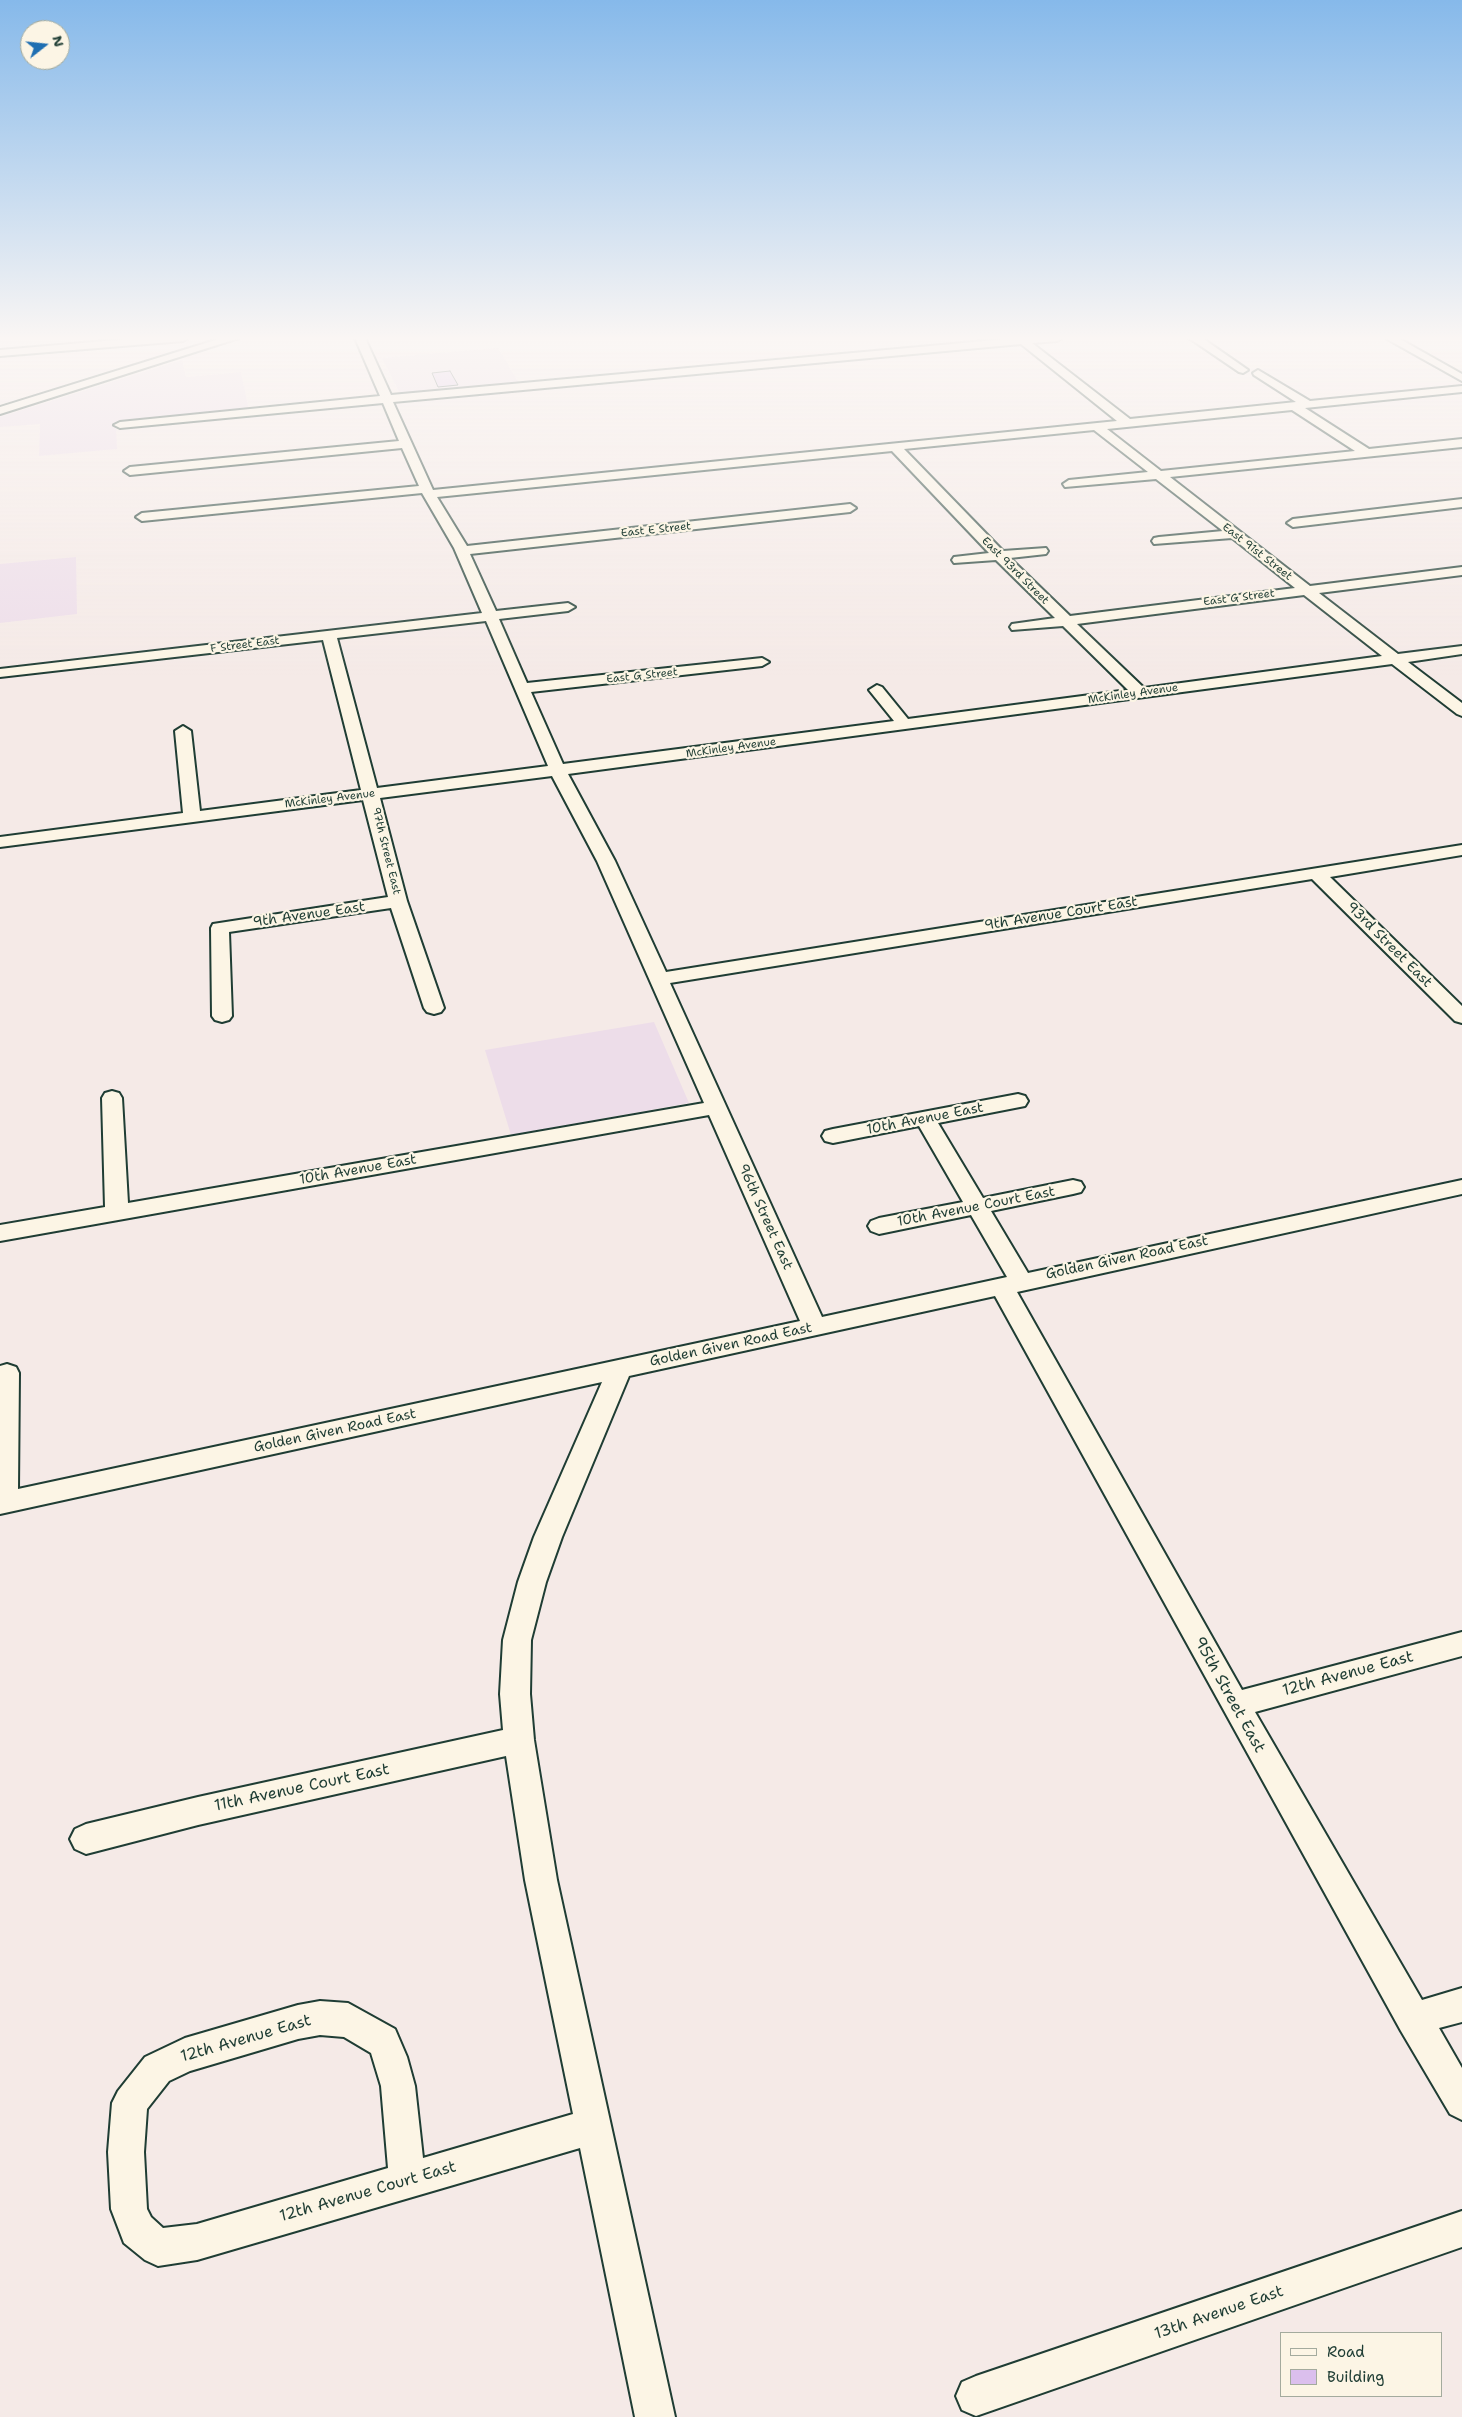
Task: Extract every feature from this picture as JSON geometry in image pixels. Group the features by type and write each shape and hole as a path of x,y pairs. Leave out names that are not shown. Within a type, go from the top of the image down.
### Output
{"street":[{"path":"130,471 337,451"},
{"path":"409,451 428,492"},
{"path":"142,517 428,492 845,451"},
{"name":"East 93rd Street","path":"899,451 998,555 1140,693"},
{"name":"East 91st Street","path":"1129,451 1304,590 1462,711"},
{"path":"1364,451 1367,453"},
{"path":"1069,484 1388,451"},
{"name":"96th Street East","path":"428,492 454,534 558,771 606,861 815,1327"},
{"path":"1293,523 1458,506"},
{"name":"East E Street","path":"462,551 850,508"},
{"path":"1159,541 1234,534"},
{"path":"959,560 1040,551"},
{"name":"East G Street","path":"1017,627 1462,571"},
{"name":"F Street East","path":"0,673 568,607"},
{"name":"97th Street East","path":"329,635 372,794 398,901 434,1008"},
{"name":"McKinley Avenue","path":"0,842 558,771 1462,650"},
{"name":"East G Street","path":"522,688 762,662"},
{"path":"877,690 904,724"},
{"path":"183,731 192,817"},
{"name":"9th Avenue Court East","path":"660,979 1462,850"},
{"name":"93rd Street East","path":"1316,873 1462,1017"},
{"name":"9th Avenue East","path":"222,1016 220,928 398,901"},
{"path":"112,1098 117,1213"},
{"name":"10th Avenue East","path":"833,1136 1018,1101"},
{"name":"10th Avenue East","path":"0,1234 716,1107"},
{"name":"95th Street East","path":"926,1118 977,1206 1011,1283 1235,1705 1462,2102"},
{"name":"10th Avenue Court East","path":"879,1226 1073,1187"},
{"name":"Golden Given Road East","path":"2,1502 1462,1187"},
{"path":"620,1369 548,1537 532,1582 517,1640 515,1694 519,1740 541,1880 655,2417"},
{"path":"2,1502 7,1373"},
{"name":"12th Avenue East","path":"1235,1705 1462,1644"},
{"name":"11th Avenue Court East","path":"86,1839 198,1811 519,1740"},
{"path":"1413,2019 1462,2005"},
{"name":"12th Avenue East","path":"144,2236 137,2230 129,2209 126,2152 130,2103 149,2077 156,2069 185,2054 320,2018 348,2020 375,2035 383,2042 398,2086 408,2180"},
{"name":"12th Avenue Court East","path":"144,2236 158,2247 197,2242 593,2126"},
{"name":"13th Avenue East","path":"976,2396 1462,2229"}],"shaded area":[{"path":"39,451 97,451 39,456"},
{"path":"76,557 77,614 0,623 0,564"},
{"path":"654,1022 689,1103 511,1135 485,1050"}]}
